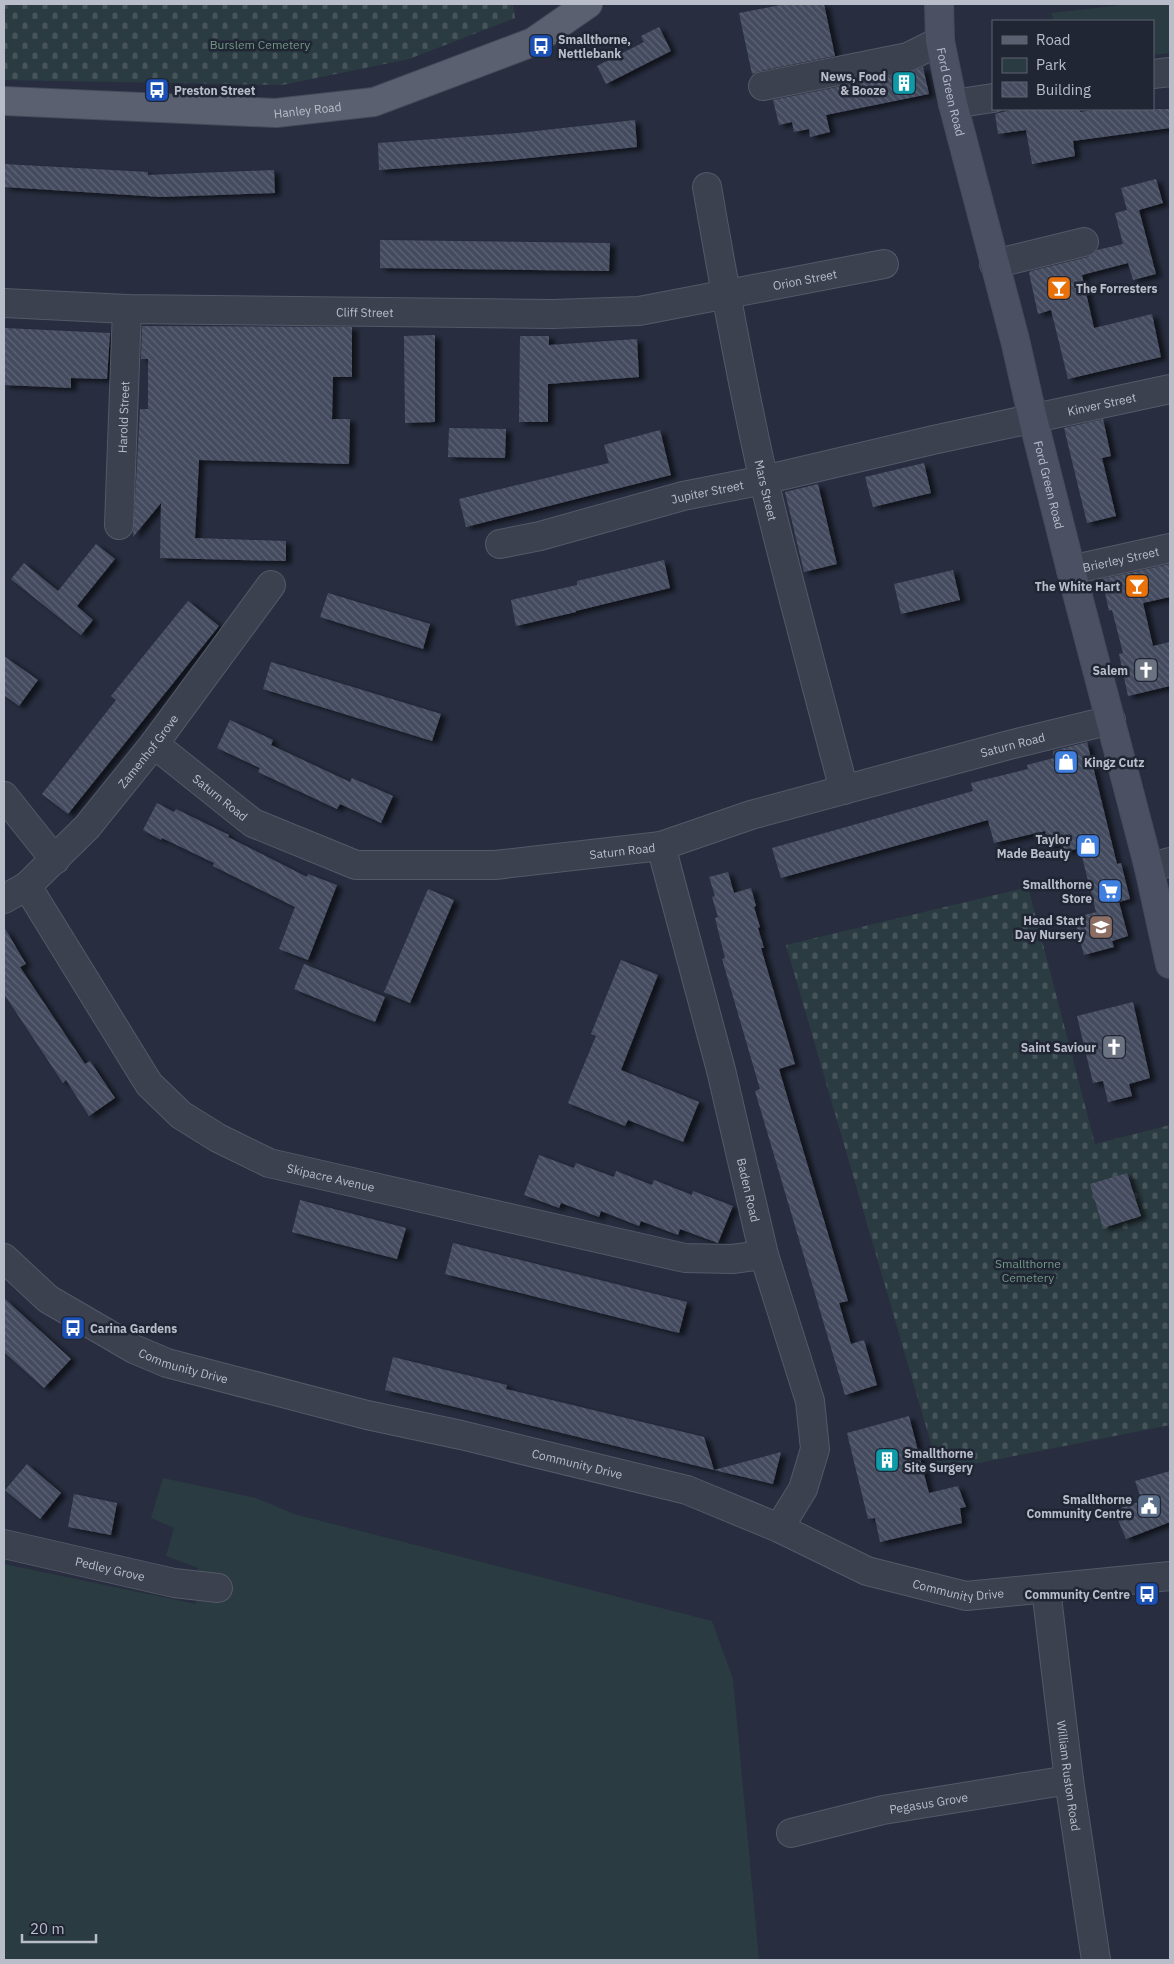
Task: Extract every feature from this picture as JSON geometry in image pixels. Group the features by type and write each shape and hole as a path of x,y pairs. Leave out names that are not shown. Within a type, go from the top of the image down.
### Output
{"main road":[{"name":"Hanley Road","path":"4,101 276,113 374,102 533,42 588,4"},
{"name":"Ford Green Road","path":"938,5 940,41 953,104 1015,340 1071,570 1111,720 1159,865 1170,964"}],"street":[{"path":"762,86 908,57 940,41"},
{"path":"1154,74 1170,72"},
{"path":"953,104 992,98"},
{"name":"Mars Street","path":"707,187 726,295 764,480 844,790"},
{"path":"994,264 1070,239"},
{"name":"Orion Street","path":"726,295 884,264"},
{"name":"Cliff Street","path":"4,304 127,309 553,314 648,311 726,295"},
{"name":"Harold Street","path":"119,525 127,309"},
{"name":"Kinver Street","path":"1033,420 1170,389"},
{"name":"Jupiter Street","path":"500,544 540,536 683,496 764,480 933,440 1033,420"},
{"name":"Brierley Street","path":"1071,570 1170,548"},
{"name":"Zamenhof Grove","path":"15,892 55,860 87,827 154,744 271,586"},
{"name":"Saturn Road","path":"154,744 253,823 356,865 495,865 661,846 751,815 1009,745 1111,720"},
{"path":"4,796 55,860"},
{"name":"Baden Road","path":"661,846 721,1070 764,1255 810,1401 815,1448 803,1489 779,1528"},
{"name":"Skipacre Avenue","path":"15,892 144,1077 181,1115 218,1138 269,1163 685,1258 732,1259 764,1255"},
{"name":"Community Drive","path":"4,1258 48,1300 126,1345 168,1363 340,1408 461,1435 687,1490 779,1528 867,1571 966,1596 1170,1576"},
{"name":"Pedley Grove","path":"4,1544 174,1583 218,1588"},
{"name":"William Ruston Road","path":"1046,1589 1069,1780 1096,1960"},
{"name":"Pegasus Grove","path":"791,1833 883,1810 1069,1780"}],"green space":[{"name":"Burslem Cemetery","path":"4,4 513,4 515,18 409,59 282,85 4,80"},
{"path":"1130,4 1170,4 1170,53 1154,55 1154,20 1053,20 1052,13"},
{"name":"Smallthorne Cemetery","path":"1028,887 1095,1144 1170,1125 1170,1425 939,1471 786,945"},
{"path":"163,1478 256,1498 294,1514 712,1621 733,1679 759,1960 4,1960 4,1564 196,1604 198,1568 166,1556 174,1528 151,1518"}],"building":[{"path":"786,4 824,4 835,56 752,74 739,13"},
{"path":"659,27 671,51 606,84 597,66 644,42 641,36"},
{"path":"923,67 929,94 826,115 830,132 810,137 809,129 794,132 792,122 779,125 773,100 911,72"},
{"path":"1170,109 1170,128 1073,141 1075,156 1032,164 1026,130 998,134 995,114 1011,110 1079,110 1080,112 1094,110"},
{"path":"635,120 637,147 510,160 379,170 378,143 518,133"},
{"path":"4,164 148,172 148,175 274,170 275,193 161,197 4,187"},
{"path":"1156,179 1163,203 1139,210 1156,274 1133,280 1128,263 1082,275 1094,328 1152,314 1161,357 1068,379 1051,310 1038,314 1029,273 1088,257 1097,250 1123,244 1115,213 1127,210 1121,188"},
{"path":"380,240 610,243 609,271 380,268"},
{"path":"142,326 352,327 352,377 333,377 332,419 350,419 349,464 199,460 195,538 286,541 286,561 160,558 161,503 133,537 140,409 148,409 148,359 141,359"},
{"path":"4,328 110,333 107,379 71,378 71,388 4,385"},
{"path":"435,335 435,422 405,423 404,336"},
{"path":"520,336 549,336 549,345 637,339 639,377 548,384 548,422 519,422"},
{"path":"1103,419 1111,456 1102,458 1116,516 1087,523 1064,428"},
{"path":"449,428 506,429 505,458 448,457"},
{"path":"660,430 671,475 466,527 459,499 609,463 604,445"},
{"path":"924,463 931,493 873,507 865,477"},
{"path":"818,484 837,564 804,572 785,492"},
{"path":"96,544 115,559 77,606 93,620 81,635 11,579 24,563 58,591"},
{"path":"664,560 670,588 516,626 511,600 577,585 577,581"},
{"path":"1170,564 1170,597 1143,603 1153,646 1170,642 1170,686 1128,696 1119,654 1123,653 1112,610 1109,611 1102,579"},
{"path":"953,570 960,600 901,614 894,584"},
{"path":"328,593 430,624 423,649 320,617"},
{"path":"188,601 219,626 68,814 42,794 116,700 111,696"},
{"path":"4,656 38,680 19,706 4,695"},
{"path":"271,662 441,714 432,741 263,689"},
{"path":"230,720 273,740 271,745 350,782 352,778 393,796 381,823 340,804 337,809 258,772 260,768 217,748"},
{"path":"1087,742 1117,864 1121,863 1130,899 1119,902 1128,936 1112,941 1114,947 1084,955 1074,918 1096,912 1081,853 1077,854 1076,849 1064,852 1062,844 1049,847 1045,831 994,843 988,820 781,878 772,848 973,791 971,783 1028,769 1027,765 1054,758 1053,751"},
{"path":"157,803 174,812 176,809 229,835 228,837 307,877 308,874 337,885 308,960 279,949 295,907 213,866 214,863 143,830"},
{"path":"728,872 734,893 751,888 760,927 758,928 764,948 761,948 795,1064 779,1069 848,1301 839,1303 851,1344 864,1340 877,1385 845,1395 755,1091 760,1089 722,959 725,958 715,918 718,917 712,897 715,896 709,877"},
{"path":"428,889 454,900 410,1003 384,992"},
{"path":"4,927 26,964 20,967 85,1064 90,1061 115,1098 89,1116 66,1080 63,1083 4,994"},
{"path":"621,960 658,975 621,1070 699,1102 683,1142 628,1120 625,1126 568,1103 596,1036 591,1034"},
{"path":"304,964 385,997 375,1022 294,989"},
{"name":"Saint Saviour","path":"1133,1002 1150,1078 1129,1084 1132,1096 1108,1102 1103,1081 1093,1083 1077,1016"},
{"path":"539,1155 574,1168 576,1163 614,1177 616,1171 652,1185 654,1180 692,1195 693,1191 733,1206 718,1243 680,1229 678,1235 641,1221 639,1226 601,1211 599,1217 561,1203 559,1208 524,1195"},
{"path":"1127,1173 1141,1216 1103,1228 1090,1184"},
{"path":"300,1200 406,1228 397,1259 292,1232"},
{"path":"453,1243 687,1302 679,1333 445,1274"},
{"path":"4,1298 71,1359 44,1388 4,1352"},
{"path":"393,1357 507,1385 506,1389 704,1437 714,1470 385,1390"},
{"name":"Smallthorne Site Surgery","path":"909,1416 929,1493 958,1486 966,1507 960,1508 962,1523 880,1542 875,1518 868,1519 847,1433"},
{"path":"781,1452 773,1484 714,1470"},
{"path":"27,1464 61,1493 40,1519 5,1490"},
{"name":"Smallthorne Community Centre","path":"1170,1471 1170,1522 1126,1539 1114,1510 1142,1501 1135,1481"},
{"path":"74,1494 117,1503 111,1535 68,1527"}],"place":[{"name":"Smallthorne, Nettlebank","path":"541,46"},
{"name":"News, Food & Booze","path":"904,83"},
{"name":"Preston Street","path":"157,90"},
{"name":"The Forresters","path":"1059,288"},
{"name":"The White Hart","path":"1137,586"},
{"name":"Salem","path":"1146,670"},
{"name":"Kingz Cutz","path":"1066,762"},
{"name":"Taylor Made Beauty","path":"1088,846"},
{"name":"Smallthorne Store","path":"1110,891"},
{"name":"Head Start Day Nursery","path":"1101,927"},
{"name":"Saint Saviour","path":"1114,1047"},
{"name":"Carina Gardens","path":"73,1328"},
{"name":"Smallthorne Site Surgery","path":"887,1460"},
{"name":"Smallthorne Community Centre","path":"1149,1506"},
{"name":"Community Centre","path":"1147,1594"}]}
